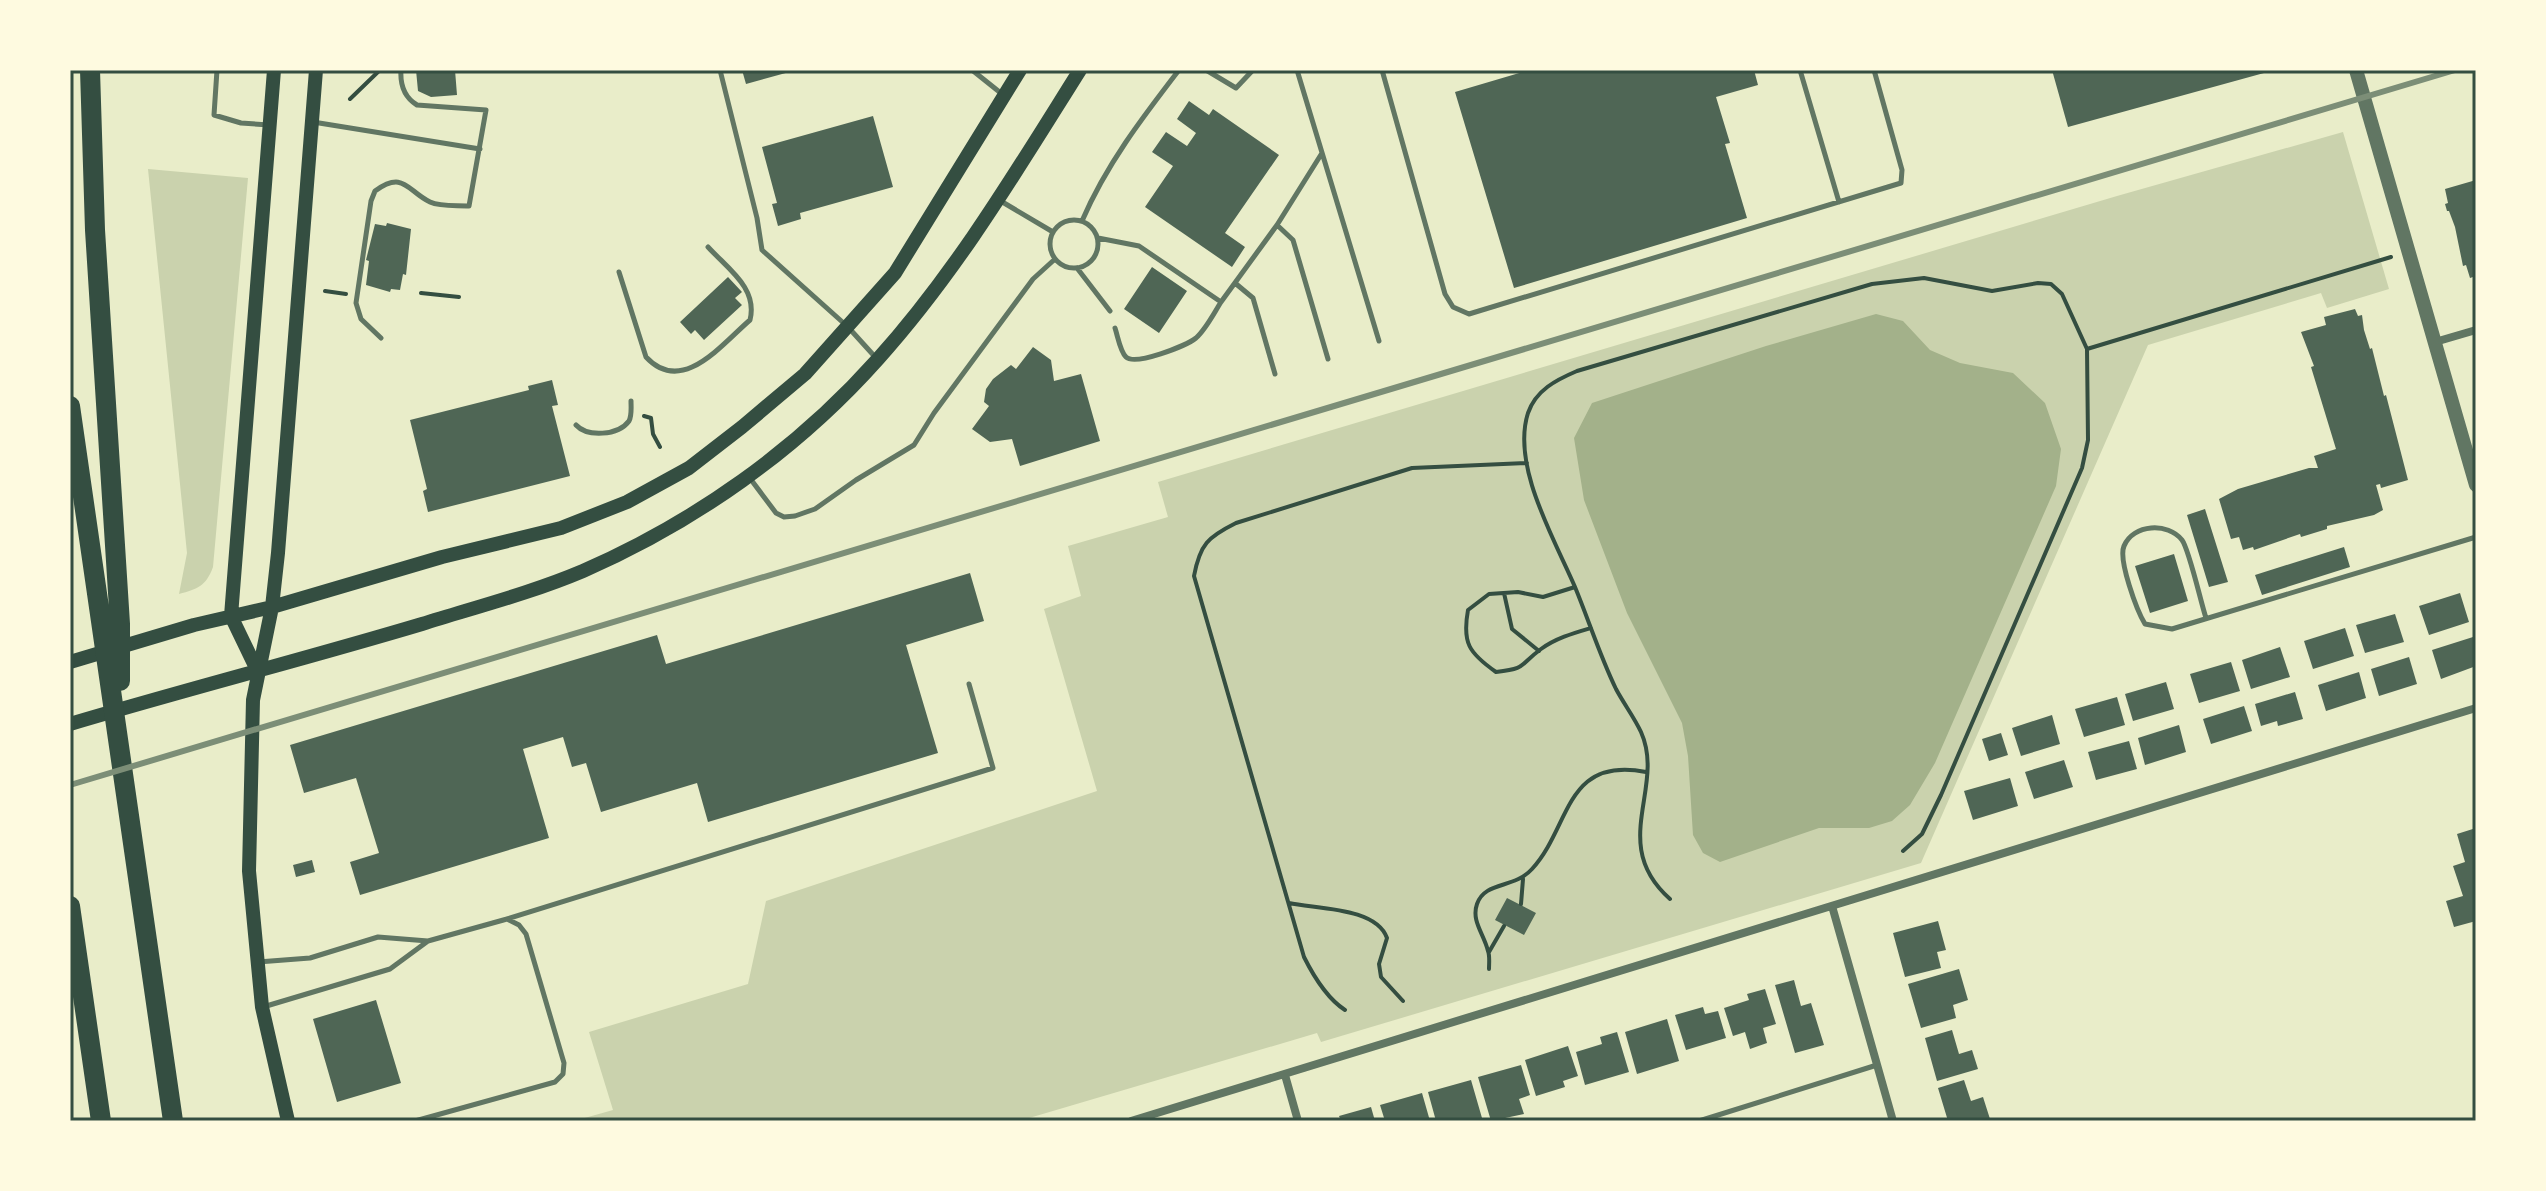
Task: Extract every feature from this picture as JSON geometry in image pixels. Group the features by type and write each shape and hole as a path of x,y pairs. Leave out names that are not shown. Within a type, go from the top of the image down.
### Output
{"highway":[{"path":"90,70 95,230 120,624 120,756"},
{"path":"70,406 173,1121"},
{"path":"70,906 101,1121"}],"main road":[{"path":"257,670 231,616 274,70"},
{"path":"288,1121 262,1007 250,895 249,840 253,715 257,670 272,607 316,70"},
{"path":"70,662 442,557 561,528 627,502 689,468 805,374 895,273 1020,70"},
{"path":"70,724 327,652 561,580 668,529 749,477 805,432 878,360 953,266 1080,70"}],"street":[{"path":"2356,70 2476,485"},
{"path":"2435,342 2476,330"},
{"path":"1131,1121 2476,708"},
{"path":"1832,906 1893,1121"},
{"path":"1285,1075 1298,1121"}],"lane":[{"path":"217,70 214,115 241,123 270,125"},
{"path":"381,338 361,319 356,303 375,191 394,182 405,183 432,204 469,206 486,110 417,105 408,100 403,91 401,70"},
{"path":"720,70 757,218 762,250 848,327 878,360"},
{"path":"972,70 1003,95"},
{"path":"1082,221 1095,190 1131,134 1179,70"},
{"path":"1206,70 1236,88 1253,70"},
{"path":"1297,70 1379,341"},
{"path":"1382,70 1445,294 1453,307 1469,314 1901,183 1902,170 1874,70"},
{"path":"1800,70 1839,202"},
{"path":"312,122 480,149"},
{"path":"1115,328 1124,355 1129,360 1138,361 1196,337 1277,225 1322,152"},
{"path":"998,200 1053,232"},
{"path":"1067,220 1082,221 1098,238 1096,254 1077,268 1061,265 1049,244 1053,232 1067,220"},
{"path":"1277,225 1293,240 1328,359"},
{"path":"1098,238 1139,246 1221,302"},
{"path":"619,272 646,357 654,366 666,371 686,371 750,320 753,307 752,297 744,286 708,247"},
{"path":"749,477 776,513 784,517 795,516 815,509 914,445 1033,279 1055,259"},
{"path":"1077,268 1110,311"},
{"path":"1235,283 1253,298 1275,374"},
{"path":"576,425 582,432 591,434 621,427 632,412 631,401"},
{"path":"2206,618 2183,540 2171,530 2159,527 2142,530 2128,539 2122,548 2123,559 2139,613 2145,624 2172,629 2476,537"},
{"path":"256,962 310,958 378,937 428,941 993,768 969,684"},
{"path":"415,1121 555,1082 563,1074 564,1063 526,934 519,925 507,919"},
{"path":"262,1007 390,969 428,941"},
{"path":"1699,1121 1877,1065"}],"path":[{"path":"350,99 380,70"},
{"path":"2087,349 2409,252"},
{"path":"1670,899 1656,887 1646,868 1638,835 1647,755 1642,733 1607,670 1575,587 1539,508 1527,463 1525,429 1535,398 1559,379 1872,284 1924,278 1992,291 2038,283 2051,284 2062,294 2087,349 2088,440 2082,468 1941,795 1922,834 1903,851"},
{"path":"325,291 349,294"},
{"path":"421,293 459,297"},
{"path":"632,412 651,418 653,434 660,447"},
{"path":"1345,1010 1338,1006 1304,957 1194,576 1198,555 1211,536 1236,523 1412,468 1527,463"},
{"path":"1575,587 1543,597 1518,592 1489,594 1468,610 1464,632 1474,657 1496,672 1520,669 1539,651 1567,635 1591,628"},
{"path":"1504,593 1512,629 1539,651"},
{"path":"1489,969 1489,952 1477,925 1476,907 1482,893 1523,878 1543,857 1566,805 1576,792 1595,777 1614,770 1646,772"},
{"path":"1521,904 1523,878"},
{"path":"1289,903 1340,909 1378,924 1387,938 1379,964 1381,977 1403,1001"},
{"path":"1489,952 1504,926"}],"shaded area":[{"path":"2343,132 2389,289 2327,308 2321,293 2148,345 1921,863 1321,1042 1317,1033 1019,1121 574,1121 613,1110 589,1032 748,984 766,901 1097,791 1044,609 1081,596 1068,546 1168,517 1158,482 2117,196"},
{"path":"148,169 248,178 213,567 200,586 179,594 187,553"},
{"path":"1876,314 1903,321 1930,350 1960,363 2013,373 2045,403 2061,449 2056,486 1935,763 1910,805 1892,821 1869,828 1819,828 1720,862 1703,853 1693,835 1688,756 1682,723 1627,613 1584,500 1574,438 1592,403"}],"building":[{"path":"416,70 455,70 457,95 431,97 418,91"},
{"path":"742,70 793,70 793,71 746,84"},
{"path":"1529,70 1754,70 1758,85 1716,97 1730,143 1725,144 1747,218 1514,288 1455,92"},
{"path":"2052,70 2263,70 2264,73 2068,127"},
{"path":"1189,101 1209,115 1213,109 1279,155 1225,233 1245,247 1232,267 1145,207 1173,166 1152,152 1166,132 1187,146 1196,133 1177,119"},
{"path":"873,116 893,187 800,213 801,219 778,226 772,204 777,203 762,147"},
{"path":"2476,180 2476,276 2470,278 2466,265 2463,266 2455,227 2445,204 2448,203 2445,189"},
{"path":"387,223 411,229 406,275 403,274 400,290 391,289 390,292 366,285 369,261 366,260 375,224 386,226"},
{"path":"1152,267 1187,291 1159,333 1124,309"},
{"path":"728,277 742,292 735,298 742,305 704,340 695,330 691,334 680,322"},
{"path":"2355,309 2358,316 2362,315 2408,480 2381,488 2380,484 2376,485 2383,510 2374,515 2327,526 2327,529 2301,537 2300,534 2254,550 2253,547 2243,550 2239,537 2231,539 2219,499 2238,489 2318,468 2314,456 2336,449 2311,367 2314,366 2301,332 2326,325 2324,317"},
{"path":"1033,347 1051,360 1054,381 1081,374 1100,441 1020,466 1012,439 990,442 972,429 989,406 984,402 986,389 993,379 1011,365 1016,369"},
{"path":"552,380 558,405 552,406 570,476 428,512 423,491 427,489 410,420 529,390 528,386"},
{"path":"2205,509 2228,582 2209,587 2187,515"},
{"path":"2344,547 2350,567 2262,595 2255,575"},
{"path":"2174,554 2188,601 2150,613 2135,566"},
{"path":"970,573 984,621 906,645 938,753 708,822 697,783 601,812 586,763 572,767 563,737 523,749 549,838 360,895 350,862 379,853 356,778 304,793 290,745 657,635 666,664"},
{"path":"2460,593 2469,622 2429,635 2419,606"},
{"path":"2395,614 2404,642 2365,653 2356,625"},
{"path":"2345,628 2354,656 2313,669 2304,641"},
{"path":"2473,637 2476,666 2441,679 2432,650"},
{"path":"2280,647 2290,677 2251,689 2242,660"},
{"path":"2409,657 2417,684 2379,696 2371,669"},
{"path":"2231,662 2240,691 2199,703 2190,674"},
{"path":"2359,672 2366,698 2326,711 2318,685"},
{"path":"2166,682 2174,709 2133,721 2125,694"},
{"path":"2295,692 2303,719 2278,726 2277,721 2261,726 2255,704"},
{"path":"2117,697 2125,725 2084,737 2075,709"},
{"path":"2244,706 2252,731 2211,744 2203,719"},
{"path":"2052,715 2060,744 2021,756 2012,728"},
{"path":"2179,725 2186,752 2145,765 2138,738"},
{"path":"2001,733 2008,755 1989,761 1982,739"},
{"path":"2129,741 2137,769 2096,780 2088,752"},
{"path":"2064,760 2073,787 2034,799 2025,772"},
{"path":"2010,778 2018,806 1973,820 1964,791"},
{"path":"2476,828 2476,921 2454,927 2446,901 2463,896 2453,866 2465,862 2457,834"},
{"path":"312,860 315,872 296,877 293,865"},
{"path":"1507,898 1536,913 1524,935 1495,920"},
{"path":"1938,921 1946,950 1937,952 1941,968 1905,977 1893,933"},
{"path":"1959,969 1968,1000 1953,1005 1956,1018 1921,1028 1908,984"},
{"path":"1794,980 1801,1006 1811,1003 1824,1045 1795,1053 1775,985"},
{"path":"1765,989 1776,1024 1763,1028 1767,1043 1750,1049 1745,1032 1733,1036 1724,1008 1749,1000 1747,994"},
{"path":"376,1000 401,1083 337,1102 313,1019"},
{"path":"1703,1007 1705,1014 1718,1011 1726,1038 1686,1050 1675,1015"},
{"path":"1667,1019 1679,1061 1637,1074 1625,1032"},
{"path":"1952,1030 1959,1054 1972,1050 1978,1069 1937,1081 1925,1038"},
{"path":"1617,1032 1629,1072 1585,1085 1576,1052 1602,1044 1600,1037"},
{"path":"1568,1046 1578,1076 1563,1081 1565,1087 1536,1096 1525,1060"},
{"path":"1521,1065 1530,1095 1519,1099 1524,1114 1491,1121 1478,1077"},
{"path":"1471,1080 1482,1118 1436,1121 1428,1092"},
{"path":"1964,1080 1971,1101 1983,1097 1990,1119 1948,1121 1938,1088"},
{"path":"1422,1093 1430,1121 1385,1121 1380,1105"},
{"path":"1371,1107 1375,1121 1341,1121 1339,1116"}],"railway":[{"path":"70,785 2455,70"}]}
